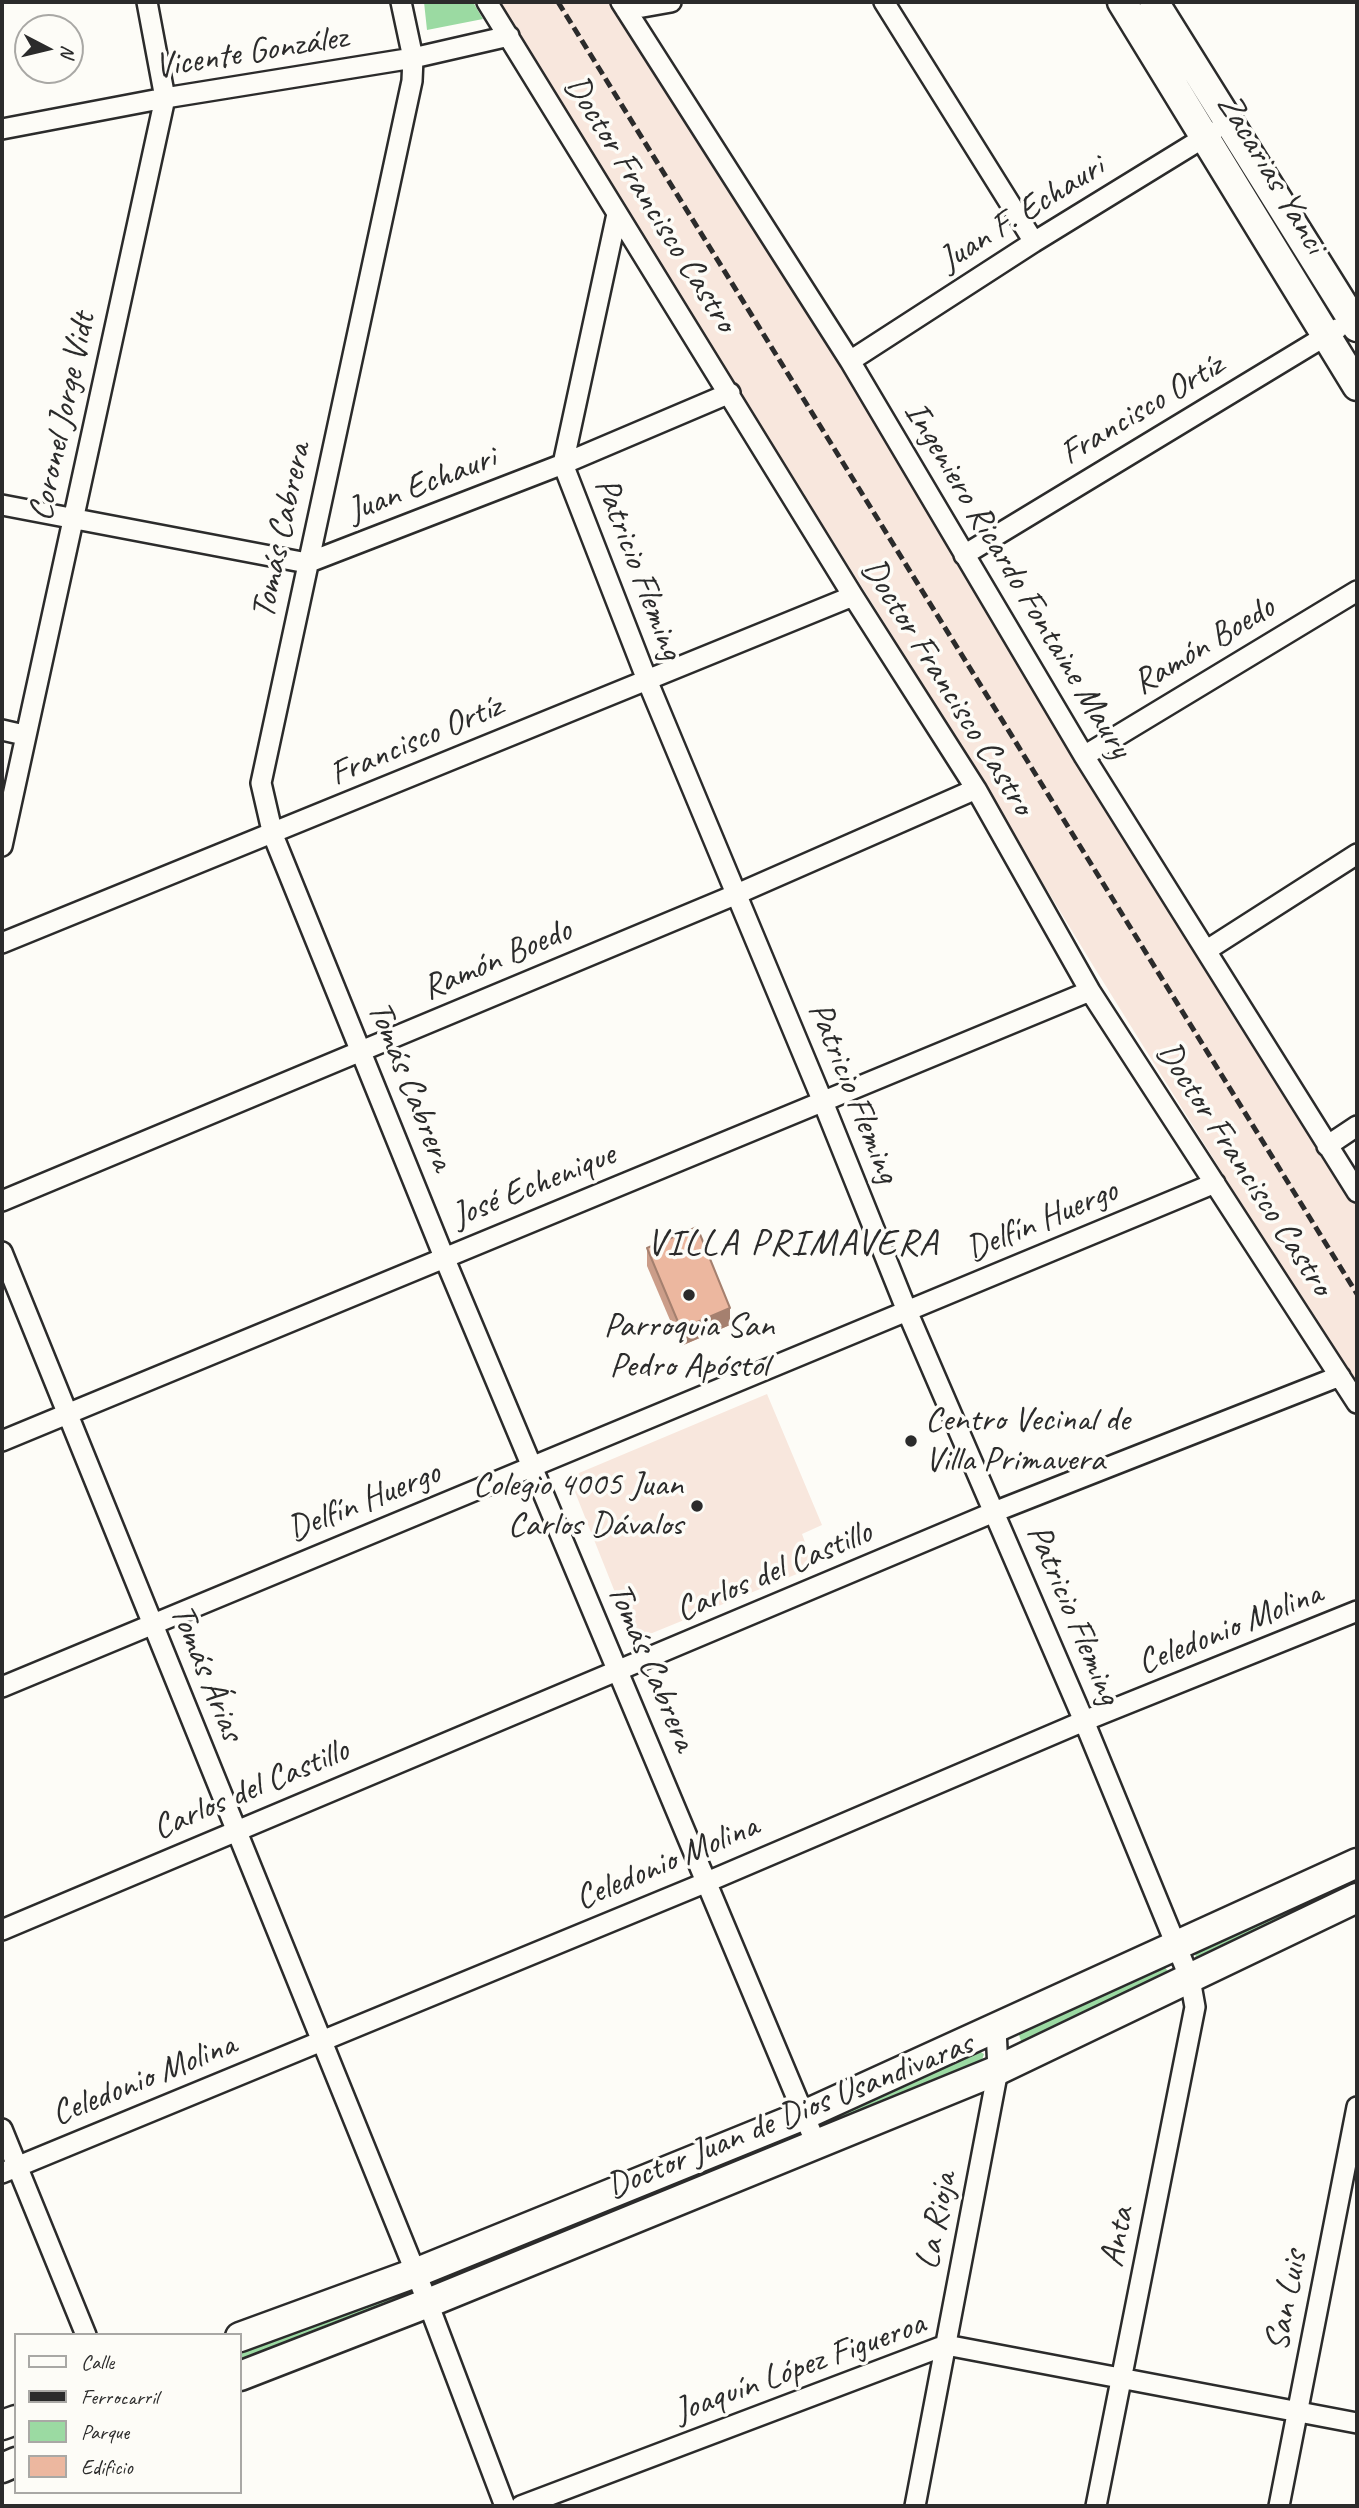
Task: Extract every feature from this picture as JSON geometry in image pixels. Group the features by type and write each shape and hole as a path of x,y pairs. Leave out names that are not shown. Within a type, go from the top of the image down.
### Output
{"main road":[{"name":"Zacarias Yanci","path":"1122,2 1357,386"},
{"name":"Zacarias Yanci","path":"1154,2 1355,323"},
{"name":"Doctor Juan de Dios Usandivaras","path":"242,2336 415,2273 804,2115 1357,1863"},
{"name":"Doctor Juan de Dios Usandivaras","path":"242,2375 817,2146 998,2070 1357,1898"}],"street":[{"name":"Coronel Jorge Vidt","path":"2,846 24,734 165,98 147,2"},
{"name":"Tomás Cabrera","path":"401,2 413,58 412,81 261,783 273,835 444,1257 817,2146"},
{"name":"Doctor Francisco Castro","path":"487,2 853,596 976,789 1090,991 1357,1403"},
{"path":"624,6 671,2"},
{"path":"884,2 1034,242"},
{"name":"Ingeniero Ricardo Fontaine Maury","path":"624,6 850,361 1084,756 1357,1192"},
{"name":"Vicente González","path":"2,129 165,98 413,58 509,36"},
{"name":"Juan F. Echauri","path":"850,361 1034,242 1229,122"},
{"name":"Patricio Fleming","path":"617,214 563,464 647,680 907,1311 1084,1721 1190,1979"},
{"name":"Francisco Ortíz","path":"964,555 1327,335 1355,323"},
{"name":"Juan Echauri","path":"307,563 563,464 730,393"},
{"path":"2,505 307,563"},
{"name":"Ramón Boedo","path":"1084,756 1357,591"},
{"name":"Francisco Ortíz","path":"2,943 273,835 853,596"},
{"path":"2,730 24,734"},
{"name":"Ramón Boedo","path":"2,1200 737,894 976,789"},
{"path":"1207,950 1357,854"},
{"name":"José Echenique","path":"2,1441 1090,991"},
{"path":"1327,1146 1357,1126"},
{"name":"Delfín Huergo","path":"2,1687 152,1622 533,1468 1215,1183"},
{"name":"Tomás Árias","path":"2,1252 428,2303 505,2506"},
{"name":"Carlos del Castillo","path":"2,1930 994,1512 1340,1376"},
{"name":"Celedonio Molina","path":"10,2170 707,1882 1084,1721 1357,1611"},
{"name":"Anta","path":"1096,2506 1195,2007 1190,1979"},
{"name":"La Rioja","path":"915,2506 998,2070 996,2029"},
{"name":"San Luis","path":"1279,2506 1357,2107"},
{"path":"2,2129 10,2170 85,2333"},
{"name":"Joaquín López Figueroa","path":"521,2506 946,2345 1357,2423"}],"shaded area":[{"path":"494,2 627,2 1357,1185 1357,1389 1094,967 887,627"},
{"name":"Colegio 4005 Juan Carlos Dávalos","path":"767,1394 822,1525 802,1534 814,1567 640,1638 632,1635 573,1487 579,1473"}],"green space":[{"path":"424,2 473,2 483,19 427,30"},
{"path":"1357,1876 1357,1890 1199,1962 1195,1959 1196,1952"},
{"path":"1164,1966 1170,1974 1026,2042 1021,2041 1019,2035 1024,2029"},
{"path":"977,2050 984,2054 981,2063 827,2127 827,2120"},
{"path":"790,2137 793,2140 445,2284 443,2281 443,2276"},
{"path":"409,2289 414,2295 242,2363 242,2351"}],"building":[{"name":"Parroquia San Pedro Apóstol","path":"697,1227 730,1308 681,1329 647,1248"}],"railway":[{"path":"558,2 1357,1294"}],"place":[{"name":"Parroquia San Pedro Apóstol","path":"689,1295"},
{"name":"Centro Vecinal de Villa Primavera","path":"911,1441"},
{"name":"Colegio 4005 Juan Carlos Dávalos","path":"697,1506"}],"district":[{"name":"VILLA PRIMAVERA","path":"793,1244"}]}
